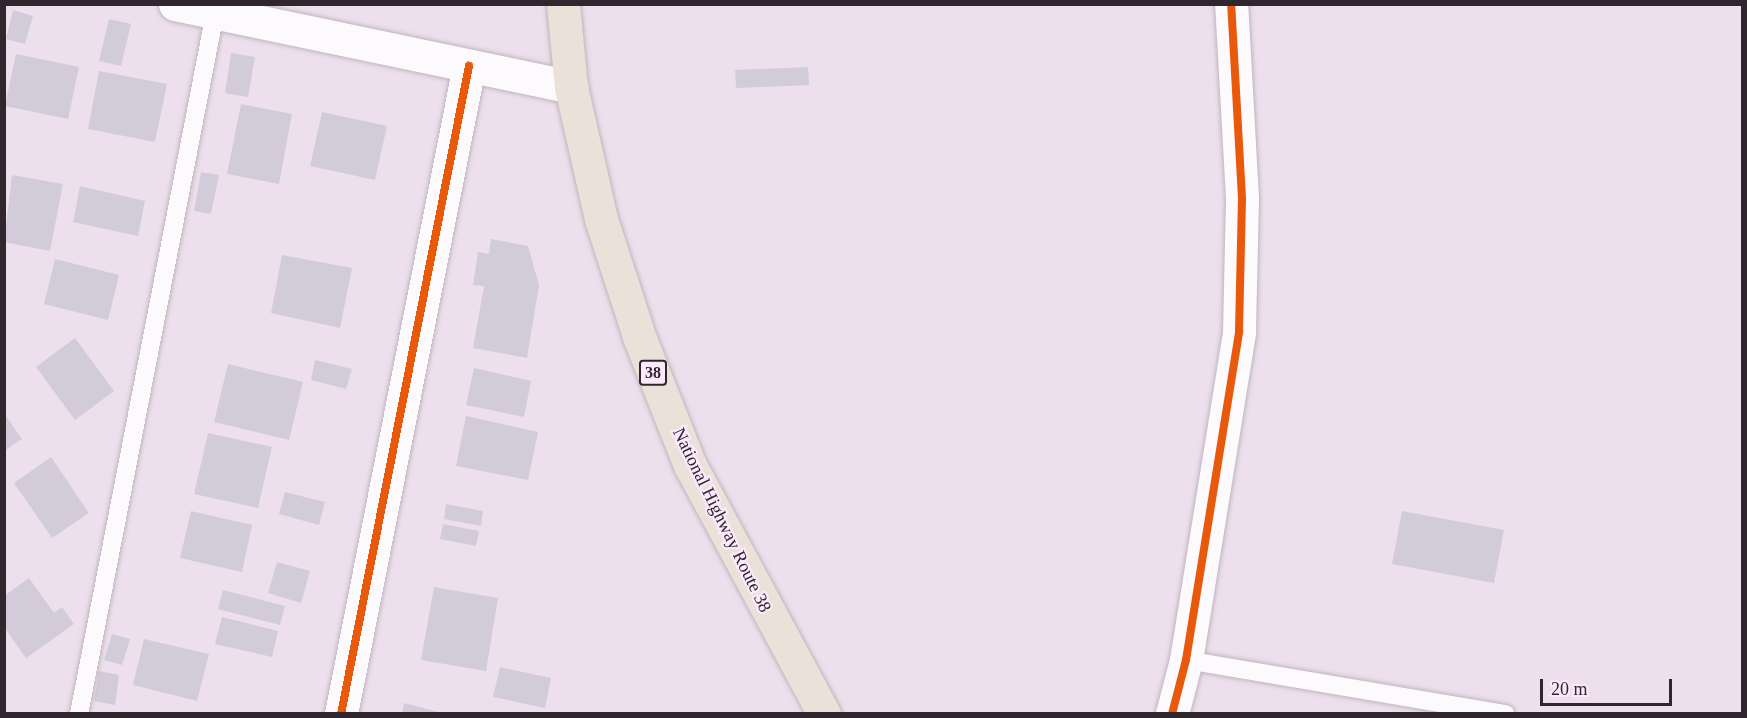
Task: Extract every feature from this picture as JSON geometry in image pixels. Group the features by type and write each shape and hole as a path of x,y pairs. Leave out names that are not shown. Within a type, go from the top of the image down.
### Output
{"highway":[{"name":"National Highway Route 38","path":"563,4 571,87 601,219 640,339 690,465 824,714"}],"street":[{"path":"175,4 571,87"},
{"path":"1172,714 1185,660 1239,331 1242,198 1231,4"},
{"path":"341,714 469,66"}],"lane":[{"path":"79,714 215,13"},
{"path":"1185,660 1495,713"}],"building":[{"path":"13,10 33,16 25,44 6,39"},
{"path":"109,19 131,24 121,66 99,61"},
{"path":"231,53 255,57 248,97 225,93"},
{"path":"16,54 79,67 68,119 5,106"},
{"path":"808,67 809,85 736,88 735,70"},
{"path":"99,71 167,84 155,142 88,129"},
{"path":"241,104 292,114 279,184 227,174"},
{"path":"322,112 387,126 375,180 310,166"},
{"path":"201,172 219,175 211,214 194,211"},
{"path":"12,175 63,184 50,251 4,242"},
{"path":"80,186 145,201 138,236 73,222"},
{"path":"491,239 528,246 539,285 527,358 473,348 484,286 473,285 478,252 489,254"},
{"path":"282,255 352,268 340,328 271,313"},
{"path":"55,259 119,275 108,320 44,304"},
{"path":"75,338 114,391 75,420 36,367"},
{"path":"315,360 352,369 346,389 311,380"},
{"path":"228,364 303,382 289,440 214,422"},
{"path":"474,368 531,381 524,417 466,405"},
{"path":"4,413 22,439 4,451"},
{"path":"466,416 538,432 528,480 456,466"},
{"path":"208,433 272,447 258,508 194,494"},
{"path":"51,457 89,513 52,538 14,483"},
{"path":"285,492 325,502 319,525 279,514"},
{"path":"446,504 483,511 481,526 444,519"},
{"path":"191,511 252,525 242,572 180,558"},
{"path":"1402,511 1504,530 1494,583 1392,564"},
{"path":"443,524 479,531 476,546 440,539"},
{"path":"277,562 310,571 301,603 268,593"},
{"path":"29,578 54,613 62,607 74,624 26,658 4,627 4,596"},
{"path":"434,587 498,598 486,671 421,660"},
{"path":"223,590 285,606 280,625 218,609"},
{"path":"222,617 278,631 272,657 215,644"},
{"path":"112,634 130,639 122,665 104,660"},
{"path":"144,639 209,654 197,701 133,685"},
{"path":"500,667 551,678 545,708 493,697"},
{"path":"99,671 119,675 115,705 94,701"},
{"path":"404,703 442,713 442,714 402,714"}],"cycle path":[{"path":"1172,714 1186,660 1239,331 1242,198 1231,4"},
{"path":"341,714 469,66"}]}
